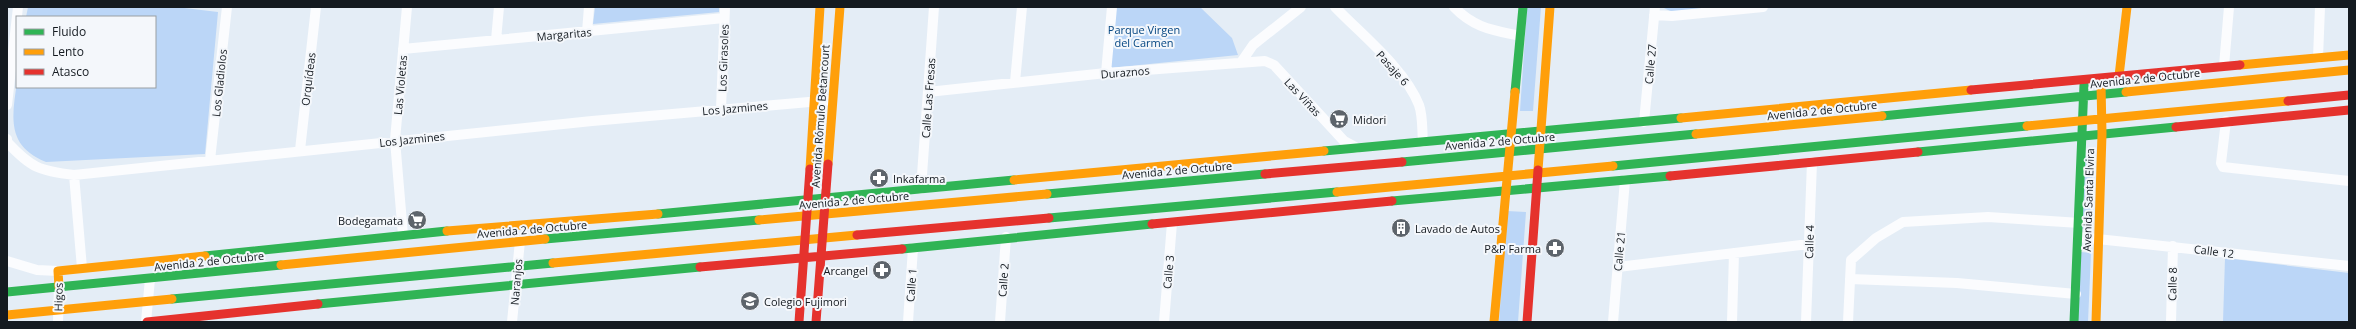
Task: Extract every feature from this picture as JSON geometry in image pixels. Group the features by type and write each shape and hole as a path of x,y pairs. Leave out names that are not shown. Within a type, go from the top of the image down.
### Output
{"main road":[{"name":"Avenida Rómulo Betancourt","path":"799,322 805,258 813,101 820,7"},
{"name":"Avenida Rómulo Betancourt","path":"816,322 840,7"},
{"path":"1494,322 1509,176 1523,7"},
{"path":"1527,322 1550,7"},
{"path":"2119,76 2127,7"},
{"name":"Avenida 2 de Octubre","path":"58,271 403,235 808,202 921,189 1358,149 2224,66 2349,56"},
{"name":"Avenida 2 de Octubre","path":"7,292 150,279 520,241 807,217 1539,150 2349,70"},
{"name":"Avenida Santa Elvira","path":"2096,322 2102,134 2101,78"},
{"name":"Avenida Santa Elvira","path":"2074,322 2084,120 2083,80"},
{"path":"7,315 517,266 823,240 1509,176 2349,95"},
{"path":"147,322 239,317 515,284 913,248 1006,237 1625,180 2349,110"},
{"name":"Higos","path":"58,271 59,287"}],"street":[{"name":"Los Gladiolos","path":"210,160 227,7"},
{"name":"Orquídeas","path":"300,150 316,7"},
{"name":"Las Violetas","path":"403,235 395,140 407,7"},
{"path":"496,40 499,7"},
{"path":"587,32 589,7"},
{"name":"Los Girasoles","path":"721,109 725,7"},
{"name":"Calle Las Fresas","path":"921,189 934,7"},
{"path":"1015,82 1022,7"},
{"path":"1106,73 1112,7"},
{"path":"1242,61 1253,45 1301,7"},
{"name":"Pasaje 6","path":"1335,7 1398,71 1411,88 1420,107 1424,142"},
{"path":"1454,7 1464,18 1483,28 1520,36"},
{"path":"1654,11 1672,16 1763,7"},
{"path":"2224,66 2229,7"},
{"path":"2318,58 2320,7"},
{"name":"Calle 27","path":"1644,122 1654,11"},
{"name":"Margaritas","path":"403,49 724,18"},
{"path":"7,105 16,23"},
{"name":"Duraznos","path":"928,92 1106,73 1242,61"},
{"name":"Las Viñas","path":"1242,61 1265,61 1274,65 1344,141 1358,149"},
{"name":"Los Jazmines","path":"7,139 7,142 23,160 44,171 74,175 395,140 832,100"},
{"path":"2226,121 2221,163 2223,166 2349,181"},
{"name":"Calle 4","path":"1806,322 1812,162"},
{"path":"74,175 82,268"},
{"name":"Calle 21","path":"1613,322 1625,180"},
{"path":"1848,322 1851,260 1876,238 1903,222 1988,217 2080,223"},
{"name":"Calle 3","path":"1164,322 1172,222"},
{"name":"Calle 2","path":"1000,322 1006,237"},
{"name":"Calle 12","path":"2079,237 2349,266"},
{"name":"Naranjos","path":"512,322 520,241"},
{"path":"1618,267 1809,244"},
{"name":"Calle 8","path":"2171,322 2173,246"},
{"name":"Calle 1","path":"908,322 913,248"},
{"path":"1732,322 1734,253"},
{"path":"7,262 37,270 58,271"},
{"path":"1850,278 1957,283 2076,294"},
{"path":"147,322 150,279"},
{"name":"Higos","path":"58,322 59,287"}],"green space":[{"path":"28,7 176,7 218,12 205,154 46,162 33,155 24,148 18,139 15,129 13,118 16,88 156,88 156,16 26,16"},
{"path":"595,7 719,7 719,12 593,24"},
{"name":"Parque Virgen del Carmen","path":"1115,7 1200,7 1232,38 1238,55 1110,68"},
{"path":"1527,7 1541,7 1533,111 1520,111"},
{"path":"1662,7 1723,7 1672,12"},
{"path":"2085,156 2093,158 2091,228 2082,229"},
{"path":"1507,211 1526,212 1518,322 1499,322"},
{"path":"2081,252 2091,253 2088,322 2077,322"},
{"path":"2225,258 2349,273 2349,322 2223,322"}],"traffic: fast":[{"path":"1515,92 1523,7"},
{"path":"2074,322 2084,85"},
{"path":"1882,116 2126,92"},
{"path":"1324,151 1681,118"},
{"path":"1613,166 2027,126"},
{"path":"1918,152 2176,127"},
{"path":"1402,162 1696,134"},
{"path":"1047,194 1265,174"},
{"path":"1392,201 1670,176"},
{"path":"658,214 1014,180"},
{"path":"1049,218 1337,192"},
{"path":"545,239 759,220"},
{"path":"902,249 1152,224"},
{"path":"205,256 447,231"},
{"path":"172,299 553,263"},
{"path":"7,292 281,265"},
{"path":"318,304 700,267"}],"traffic: slow":[{"path":"810,169 820,7"},
{"path":"828,164 840,7"},
{"path":"1538,170 1550,7"},
{"path":"2119,76 2127,7"},
{"path":"2240,65 2349,55"},
{"path":"2126,92 2349,70"},
{"path":"2096,322 2102,134 2101,83"},
{"path":"1681,118 1971,90"},
{"path":"1494,322 1515,92"},
{"path":"2027,126 2288,101"},
{"path":"1696,134 1882,116"},
{"path":"1014,180 1324,151"},
{"path":"1337,192 1613,166"},
{"path":"759,220 1047,194"},
{"path":"447,231 658,214"},
{"path":"553,263 857,235"},
{"path":"281,265 545,239"},
{"path":"59,287 58,271 205,256"},
{"path":"7,315 172,299"}],"traffic: jam":[{"path":"1971,90 2240,65"},
{"path":"2288,101 2349,95"},
{"path":"2176,127 2349,110"},
{"path":"1670,176 1918,152"},
{"path":"1265,174 1402,162"},
{"path":"816,322 828,164"},
{"path":"799,322 810,169"},
{"path":"1527,322 1538,170"},
{"path":"1152,224 1392,201"},
{"path":"857,235 1049,218"},
{"path":"700,267 902,249"},
{"path":"147,322 318,304"}],"place":[{"name":"Midori","path":"1339,119"},
{"name":"Inkafarma","path":"879,178"},
{"name":"Bodegamata","path":"417,220"},
{"name":"Lavado de Autos","path":"1401,228"},
{"name":"P&P Farma","path":"1555,248"},
{"name":"Arcangel","path":"882,270"},
{"name":"Colegio Fujimori","path":"750,301"}]}
